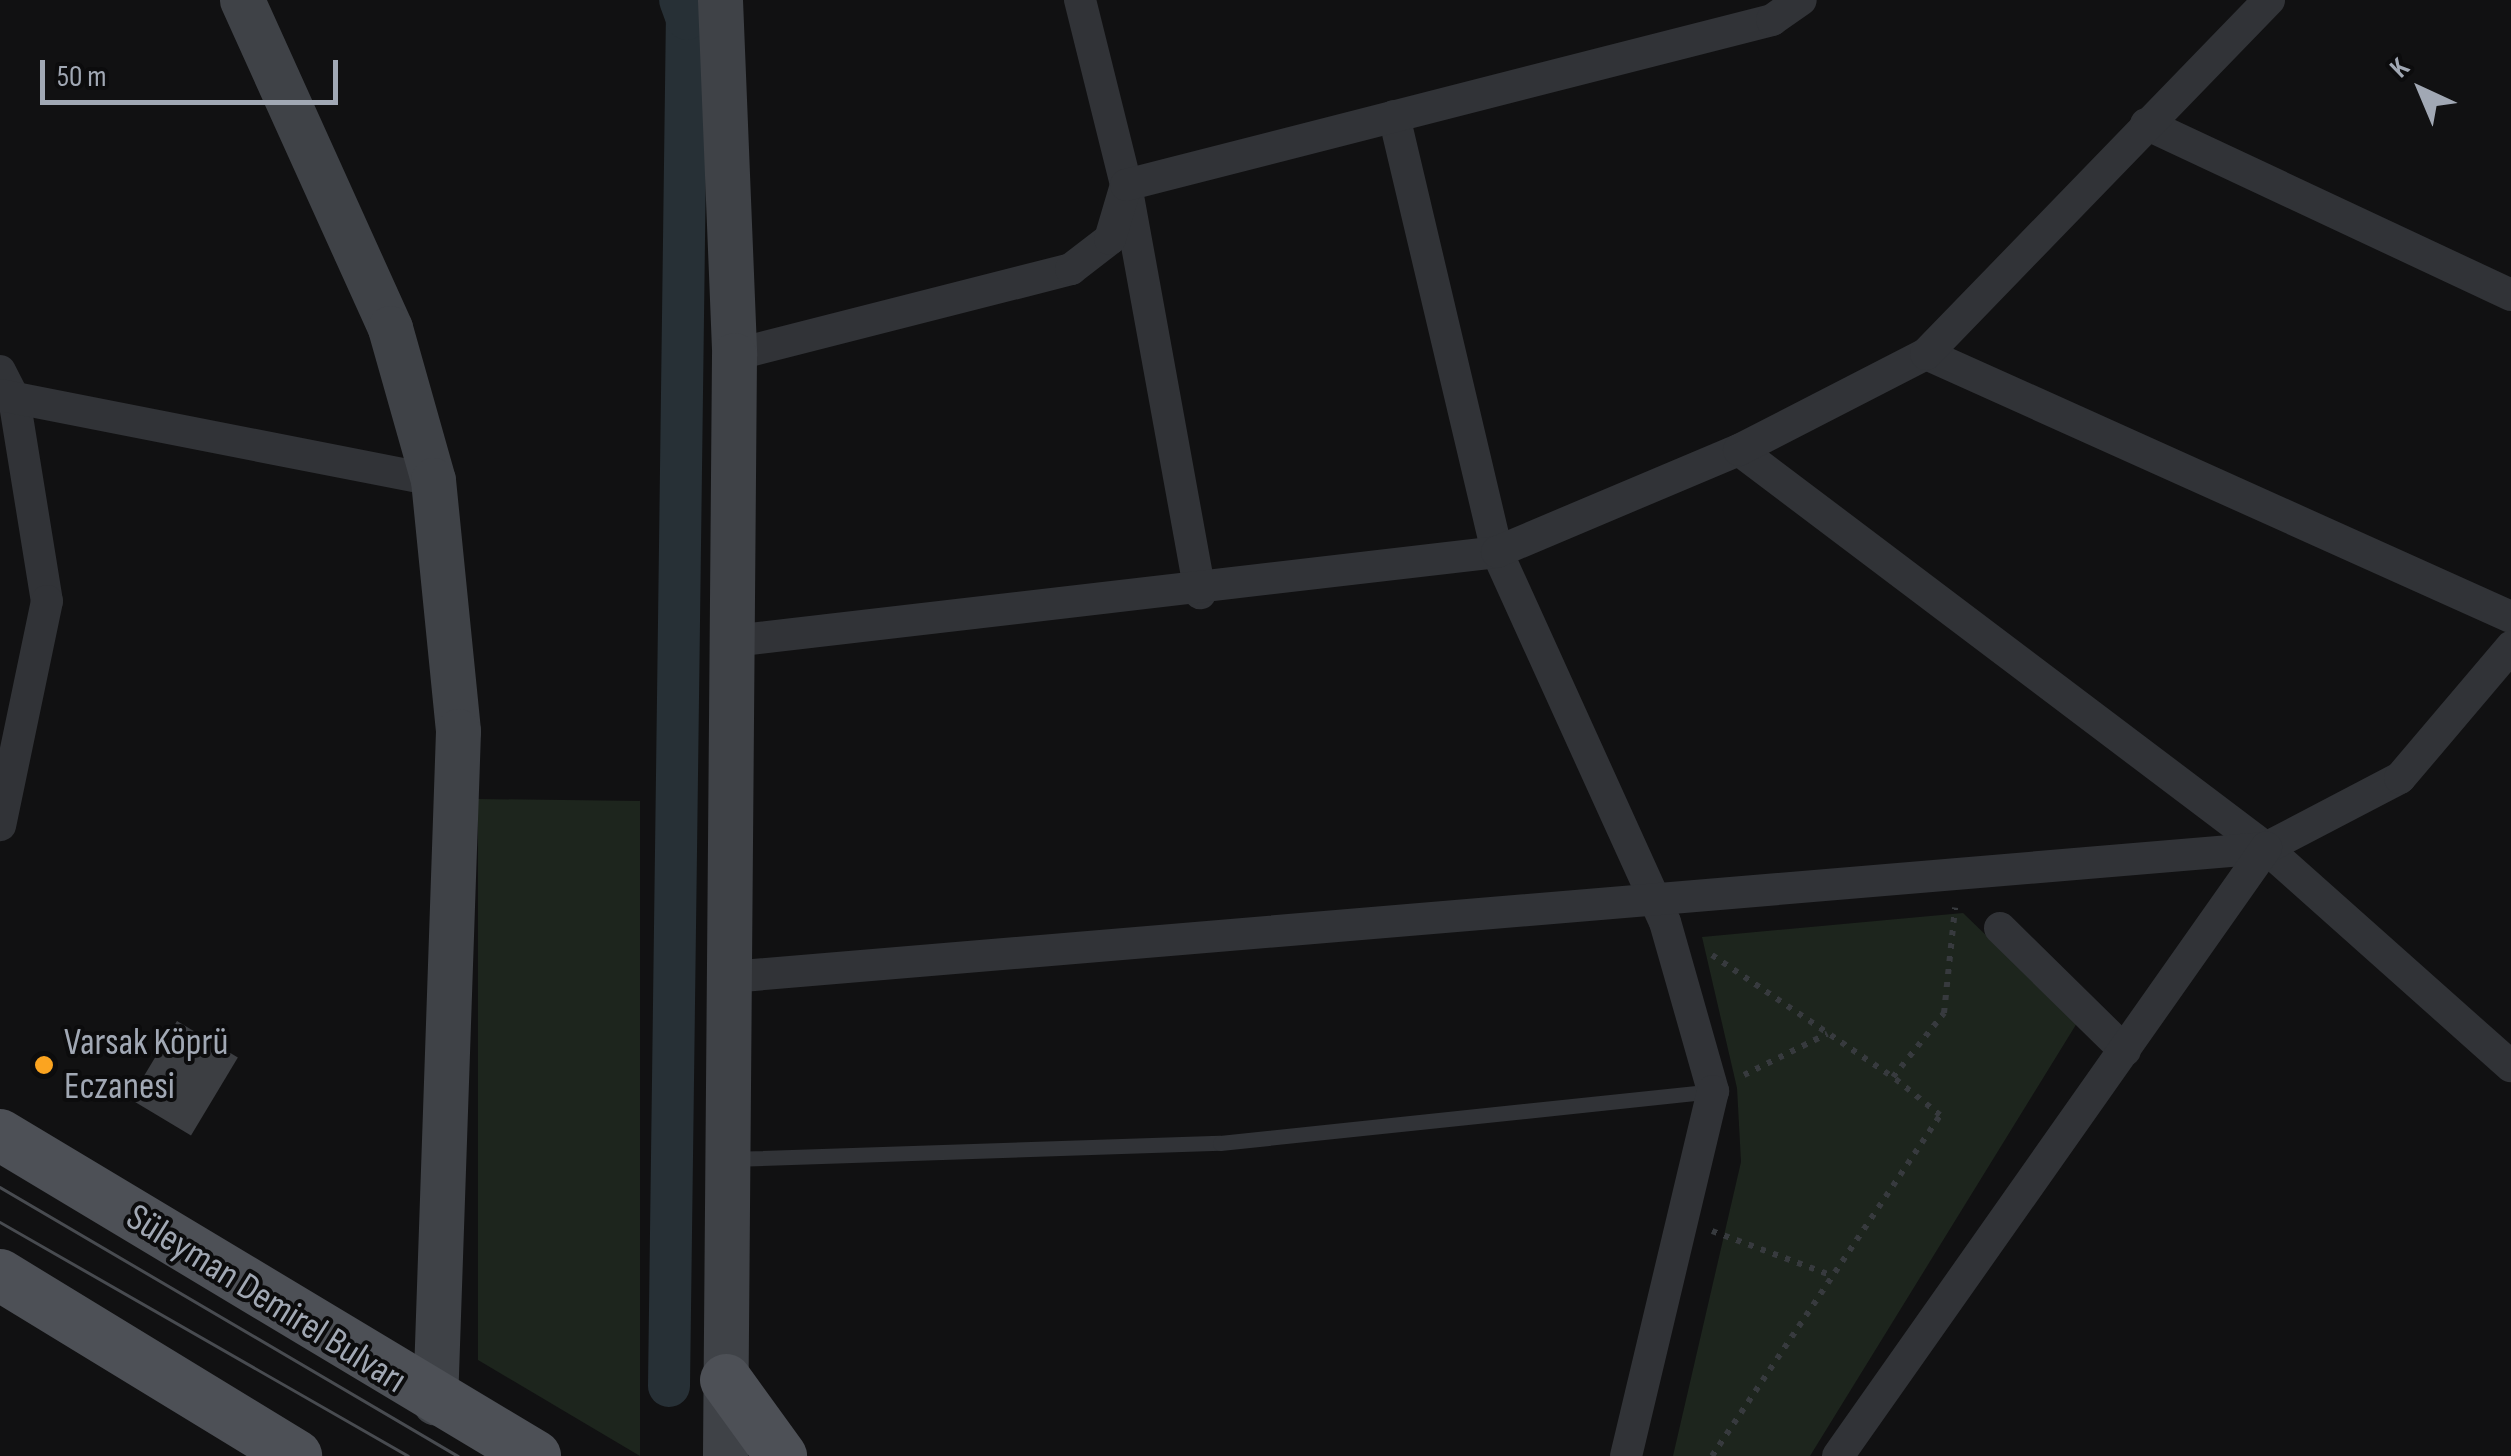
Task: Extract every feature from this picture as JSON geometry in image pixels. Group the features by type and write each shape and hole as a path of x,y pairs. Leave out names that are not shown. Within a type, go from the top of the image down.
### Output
{"main road":[{"name":"Süleyman Demirel Bulvarı","path":"0,1135 435,1403 535,1456"},
{"path":"0,1275 296,1456"},
{"path":"726,1380 781,1456"}],"street":[{"path":"242,0 390,328 433,480 458,732 435,1403"},
{"path":"720,0 734,354 725,1456"},
{"path":"1080,0 1126,185 1200,593"},
{"path":"1126,185 1772,20 1801,0"},
{"path":"733,642 1200,593 1498,552 1739,450 1926,354 2268,0"},
{"path":"1394,116 1498,552 1661,914 1712,1091 1626,1456"},
{"path":"2146,124 2511,296"},
{"path":"734,354 1071,269 1110,238 1126,185"},
{"path":"1926,354 2511,617"},
{"path":"0,825 48,601 5,388 433,480"},
{"path":"1739,450 2266,848 2511,1066"},
{"path":"730,977 1661,914 1958,877 2266,848 2400,778 2511,647"},
{"path":"1838,1456 2266,848"},
{"path":"2000,928 2125,1051"}],"lane":[{"path":"728,1160 1220,1143 1712,1091"}],"path":[{"path":"1893,1077 1944,1013 1958,877"},
{"path":"1661,914 1893,1077 1940,1115 1712,1456"},
{"path":"1712,1091 1828,1034"},
{"path":"1682,1220 1833,1276"}],"shaded area":[{"path":"478,799 640,801 640,1456 478,1360"},
{"path":"1963,913 2077,1023 1810,1456 1673,1456 1741,1162 1737,1088 1702,937"}],"building":[{"path":"177,1021 238,1058 191,1136 130,1099"}],"waterway":[{"path":"669,1386 687,19 680,0"}],"tram line":[{"path":"0,1187 458,1456"},
{"path":"0,1222 408,1456"}],"place":[{"name":"Varsak Köprü Eczanesi","path":"44,1065"}]}
